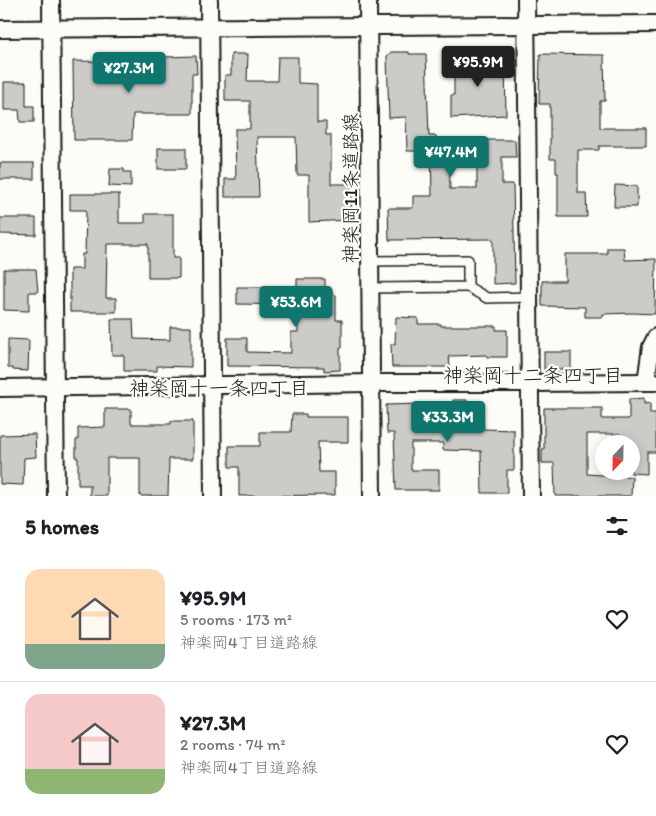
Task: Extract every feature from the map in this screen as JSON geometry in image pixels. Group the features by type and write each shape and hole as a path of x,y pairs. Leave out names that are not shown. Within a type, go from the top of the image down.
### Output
{"street":[{"path":"51,0 56,496"},
{"path":"209,0 213,496"},
{"name":"神楽岡11条道路線","path":"368,0 372,496"},
{"path":"526,0 531,496"},
{"path":"0,29 656,24"},
{"path":"0,388 372,383 651,382 651,348 656,337"}],"lane":[{"path":"370,261 468,260 468,287"},
{"path":"370,288 468,287 487,298 530,297"}],"building":[{"path":"391,52 426,54 429,136 436,136 437,141 449,141 450,189 477,189 477,140 515,140 516,157 502,157 502,184 513,184 515,283 493,284 493,239 389,240 388,208 413,208 413,196 432,196 431,151 407,151 406,117 389,118 387,56"},
{"path":"451,53 464,53 464,62 505,62 506,115 451,118 451,95 454,95 454,68 451,68"},
{"path":"231,54 248,54 247,81 277,81 278,57 298,57 298,83 317,84 317,122 326,122 326,135 331,135 331,184 352,184 351,220 309,222 309,175 297,175 296,137 257,137 259,197 225,197 225,179 236,179 235,129 250,129 250,101 225,101 225,75 231,75"},
{"path":"540,54 604,55 605,101 600,101 600,128 646,128 646,146 599,146 599,150 578,150 578,193 586,193 587,217 558,217 558,173 556,173 556,159 550,159 550,104 539,104"},
{"path":"196,56 197,74 192,74 192,114 133,114 132,140 74,140 73,61 137,62 137,58"},
{"path":"4,82 26,82 26,106 34,106 34,122 20,122 19,110 4,110"},
{"path":"158,148 186,148 186,169 158,169"},
{"path":"0,163 34,163 34,179 0,179"},
{"path":"110,169 124,169 124,172 131,172 131,187 109,186"},
{"path":"615,185 637,186 637,207 614,207"},
{"path":"70,194 119,194 119,223 145,223 145,214 173,214 173,258 179,258 179,278 148,278 148,244 107,244 106,298 116,298 116,312 70,312 70,269 82,269 82,254 85,254 86,210 70,210"},
{"path":"0,218 36,218 36,235 0,234"},
{"path":"607,248 624,248 625,260 656,259 655,314 603,314 603,317 585,317 585,307 542,306 542,281 565,281 565,254 607,254"},
{"path":"4,269 36,269 38,292 29,292 29,311 4,310"},
{"path":"297,279 325,279 325,291 332,291 332,295 336,295 336,320 342,320 340,370 324,371 324,367 227,366 227,338 247,338 247,352 291,353 291,332 298,332 297,305 237,304 237,287 297,287"},
{"path":"396,317 418,318 418,324 496,326 496,330 507,330 507,357 487,357 487,355 449,356 450,367 392,367 391,344 395,344"},
{"path":"111,319 133,319 134,339 170,340 170,327 191,327 191,367 157,366 157,371 124,371 124,355 112,355"},
{"path":"8,339 29,340 28,371 8,368"},
{"path":"544,352 571,352 571,369 544,369"},
{"path":"644,398 644,404 650,403 650,413 656,413 656,452 647,452 647,474 640,474 640,435 587,434 587,474 595,475 595,480 632,480 631,496 555,496 554,463 542,463 544,408 602,408 602,419 629,419 629,399"},
{"path":"453,400 467,400 467,418 483,419 483,429 514,430 514,470 507,470 507,493 482,493 481,451 443,450 443,443 411,443 411,470 439,470 439,490 396,490 394,433 387,433 386,405 453,403"},
{"path":"105,409 131,409 131,424 171,424 171,421 193,421 193,459 169,459 168,496 140,496 140,458 107,458 107,496 90,496 90,485 78,485 76,440 78,440 78,428 105,427"},
{"path":"292,414 306,414 306,417 348,417 348,442 318,442 319,472 335,472 335,495 239,496 239,467 229,467 229,446 260,446 260,432 291,432"},
{"path":"35,434 36,457 24,458 23,485 0,484 0,435"}],"district":[{"name":"神楽岡十二条四丁目","path":"533,375"},
{"name":"神楽岡十一条四丁目","path":"219,388"}]}
